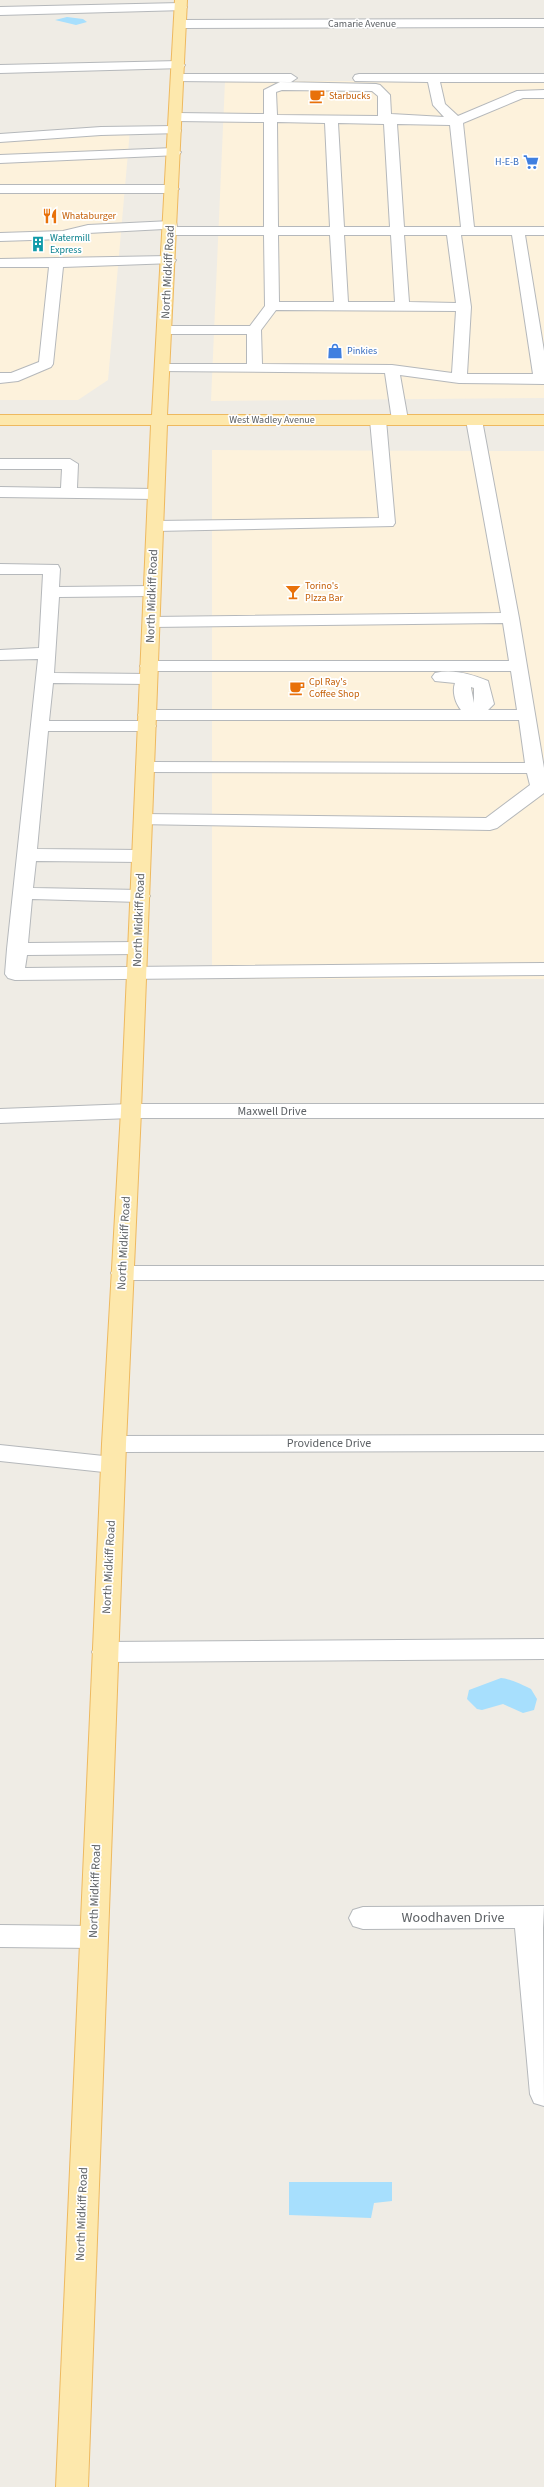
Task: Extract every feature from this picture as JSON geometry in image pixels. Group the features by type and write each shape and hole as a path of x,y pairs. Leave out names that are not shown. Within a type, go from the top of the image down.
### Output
{"main road":[{"name":"North Midkiff Road","path":"72,2487 113,1454 131,1111 159,420 169,260 181,10"},
{"name":"West Wadley Avenue","path":"0,420 544,420"}],"street":[{"name":"Camarie Avenue","path":"0,11 181,10 544,23"},
{"path":"0,69 179,71 433,78 544,78"},
{"path":"433,78 439,105 456,120 464,307 459,378"},
{"path":"255,369 254,330 272,306 270,90 280,86 362,86 376,88 384,95 388,118 398,232 402,307"},
{"path":"0,138 270,117 456,120 521,94 544,94"},
{"path":"330,118 341,306"},
{"path":"0,159 174,152"},
{"path":"0,189 172,189"},
{"path":"0,263 56,263 86,245 170,228 337,232 544,231"},
{"path":"163,368 392,369 459,378 542,379 518,232"},
{"path":"0,237 63,235 86,245 169,260"},
{"path":"0,378 13,378 46,364 56,263"},
{"path":"272,306 464,307"},
{"path":"165,330 254,330"},
{"path":"392,369 400,420"},
{"path":"155,526 387,523 378,420"},
{"path":"143,820 490,824 540,786 535,768 511,618 474,420"},
{"path":"0,464 70,464 69,493"},
{"path":"0,492 156,494"},
{"path":"0,569 52,569 47,653 17,949 8,974 137,974 544,969"},
{"path":"51,592 152,591"},
{"path":"152,622 511,618"},
{"path":"0,655 47,653"},
{"path":"44,678 149,673 238,666 519,666"},
{"path":"238,666 252,673 466,678 482,685 485,704 475,713"},
{"path":"40,726 147,721 475,713 526,716"},
{"path":"145,768 535,768"},
{"path":"26,856 141,856"},
{"path":"23,893 140,896"},
{"path":"17,949 137,948"},
{"name":"Maxwell Drive","path":"0,1116 131,1111 544,1111"},
{"path":"122,1273 544,1274"},
{"name":"Providence Drive","path":"0,1454 113,1454 544,1443"},
{"path":"105,1652 544,1649"},
{"path":"536,1917 544,2094"},
{"name":"Woodhaven Drive","path":"363,1918 536,1917"},
{"path":"0,1936 94,1937"}],"shaded area":[{"path":"225,81 544,81 544,398 211,401"},
{"path":"130,130 108,380 78,400 0,400 0,140"},
{"path":"212,450 544,451 544,979 212,979"}],"water":[{"path":"67,17 83,19 87,22 76,25 55,20"},
{"path":"501,1678 511,1680 531,1689 537,1699 534,1710 523,1713 503,1704 482,1710 477,1709 467,1699 469,1690"},
{"path":"289,2182 392,2182 392,2201 374,2203 371,2218 289,2215"}],"place":[{"name":"Starbucks","path":"317,96"},
{"name":"H-E-B","path":"531,162"},
{"name":"Whataburger","path":"50,216"},
{"name":"Watermill Express","path":"38,244"},
{"name":"Pinkies","path":"335,351"},
{"name":"Torino's PIzza Bar","path":"293,592"},
{"name":"Cpl Ray's Coffee Shop","path":"297,688"}]}
